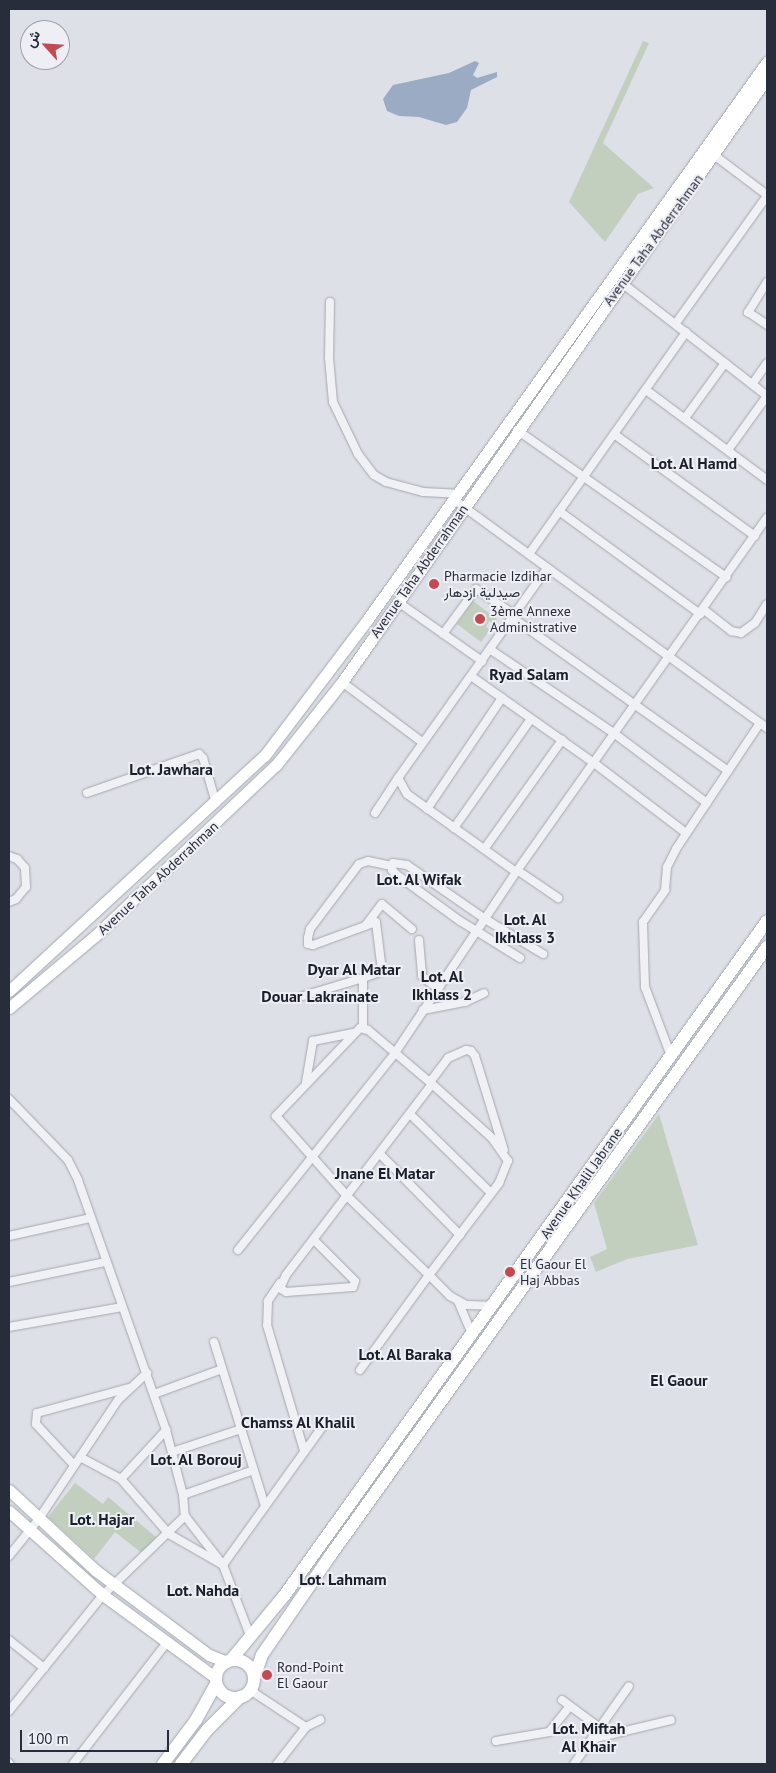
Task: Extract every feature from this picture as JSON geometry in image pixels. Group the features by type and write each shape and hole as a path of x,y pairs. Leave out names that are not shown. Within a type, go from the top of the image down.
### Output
{"main road":[{"name":"Avenue Khalil Jabrane","path":"229,1661 251,1638 472,1335 767,921"},
{"name":"Avenue Khalil Jabrane","path":"181,1764 207,1730 248,1688 262,1655 308,1588 767,947"},
{"path":"667,1061 674,1077"},
{"path":"163,1764 196,1720 216,1681 220,1667 229,1661 249,1666 248,1688 228,1697 216,1681"}],"street":[{"name":"Avenue Taha Abderrahman","path":"9,991 216,803 265,755 455,496 767,62"},
{"name":"Avenue Taha Abderrahman","path":"9,1008 96,935 276,766 342,682 517,430 767,78"},
{"path":"676,323 767,195 714,154"},
{"path":"767,282 748,312 767,325"},
{"path":"622,283 753,383 767,396 728,450"},
{"path":"330,302 329,358 333,402 358,454 374,475 386,482 423,492 455,496 464,506 547,568 767,728"},
{"path":"529,554 686,332"},
{"path":"685,418 725,362"},
{"path":"753,383 767,363"},
{"path":"646,390 767,480"},
{"path":"517,430 726,577"},
{"path":"614,434 755,536"},
{"path":"559,511 731,631 741,633 755,623 767,604"},
{"path":"238,1250 395,1052 517,871 767,518"},
{"path":"375,813 422,742 491,650 547,568"},
{"path":"443,634 476,589 728,771"},
{"path":"398,602 482,662"},
{"path":"491,650 615,734 707,802"},
{"path":"471,676 594,763 686,834"},
{"path":"342,682 422,742"},
{"path":"427,809 502,698"},
{"path":"454,828 531,719"},
{"path":"667,1061 646,994 642,933 645,916 664,890 670,858 760,723"},
{"path":"485,848 562,740"},
{"path":"87,793 199,754 204,758 216,803"},
{"path":"398,778 407,794 558,898"},
{"path":"9,856 25,868 26,887 16,899 9,902"},
{"path":"303,996 382,971 376,922 315,945 308,944 310,930 359,864 368,861 391,866 397,875 477,931 520,958"},
{"path":"391,866 396,862 407,865 485,919 543,954"},
{"path":"364,926 382,904 412,929"},
{"path":"420,940 422,976 438,989"},
{"path":"363,978 363,1027"},
{"path":"423,1010 456,1005 484,993"},
{"path":"363,1027 353,1033 276,1116 310,1157 347,1196 458,1301 474,1307 493,1306"},
{"path":"363,1027 431,1083 506,1154"},
{"path":"306,1083 313,1041 353,1033"},
{"path":"304,1451 267,1325 268,1301 410,1114 448,1058 466,1050 471,1051 475,1056 506,1154 508,1168 360,1370"},
{"path":"9,1099 68,1160 78,1180 166,1430 184,1495 185,1516 223,1565 251,1638"},
{"path":"410,1114 491,1193"},
{"path":"380,1154 460,1235"},
{"path":"9,1236 91,1218"},
{"path":"282,1281 280,1290 286,1292 354,1286 355,1281 343,1267 314,1240"},
{"path":"9,1282 106,1262"},
{"path":"458,1301 472,1335"},
{"path":"9,1327 122,1307"},
{"path":"214,1342 265,1506"},
{"path":"154,1394 222,1369"},
{"path":"9,1556 38,1520 74,1465 130,1387 147,1373"},
{"path":"74,1465 36,1424 38,1414 130,1387"},
{"path":"223,1565 325,1423"},
{"path":"172,1452 241,1429"},
{"path":"121,1479 166,1430"},
{"path":"80,1457 121,1479 168,1534 223,1565"},
{"path":"184,1495 254,1470"},
{"path":"9,1490 38,1520 115,1585 210,1655 229,1661"},
{"path":"9,1511 29,1532 103,1595 168,1641 216,1681"},
{"path":"9,1711 103,1595 185,1516"},
{"path":"9,1640 44,1668"},
{"path":"72,1764 168,1641"},
{"path":"574,1764 629,1686"},
{"path":"248,1688 306,1727"},
{"path":"562,1700 600,1728"},
{"path":"496,1741 549,1732 570,1706"},
{"path":"276,1764 306,1727 320,1720"},
{"path":"592,1739 671,1720"}],"green space":[{"path":"643,41 649,43 603,143 654,188 638,194 605,242 569,202"},
{"path":"473,601 497,619 494,624 489,621 486,627 490,630 481,642 457,624"},
{"path":"659,1114 698,1245 627,1259 596,1272 590,1257 607,1249 594,1203"},
{"path":"75,1483 103,1504 108,1497 156,1537 143,1554 115,1532 94,1559 48,1517"}],"water":[{"path":"475,61 479,63 473,75 477,78 497,72 497,77 471,90 467,108 457,122 446,125 419,117 399,116 387,111 383,99 393,85 449,73"}],"place":[{"name":"Pharmacie Izdihar صيدلية ازدهار","path":"434,584"},
{"name":"3ème Annexe Administrative","path":"480,619"},
{"name":"El Gaour El Haj Abbas","path":"510,1272"},
{"name":"Rond-Point El Gaour","path":"267,1675"}],"district":[{"name":"Lot. Al Hamd","path":"694,463"},
{"name":"Ryad Salam","path":"529,674"},
{"name":"Lot. Jawhara","path":"171,769"},
{"name":"Lot. Al Wifak","path":"419,879"},
{"name":"Lot. Al Ikhlass 3","path":"525,928"},
{"name":"Dyar Al Matar","path":"354,969"},
{"name":"Lot. Al Ikhlass 2","path":"442,985"},
{"name":"Douar Lakrainate","path":"320,996"},
{"name":"Jnane El Matar","path":"385,1173"},
{"name":"Lot. Al Baraka","path":"405,1354"},
{"name":"El Gaour","path":"679,1380"},
{"name":"Chamss Al Khalil","path":"298,1422"},
{"name":"Lot. Al Borouj","path":"196,1459"},
{"name":"Lot. Hajar","path":"102,1519"},
{"name":"Lot. Lahmam","path":"343,1579"},
{"name":"Lot. Nahda","path":"203,1590"},
{"name":"Lot. Miftah Al Khair","path":"589,1737"}]}
